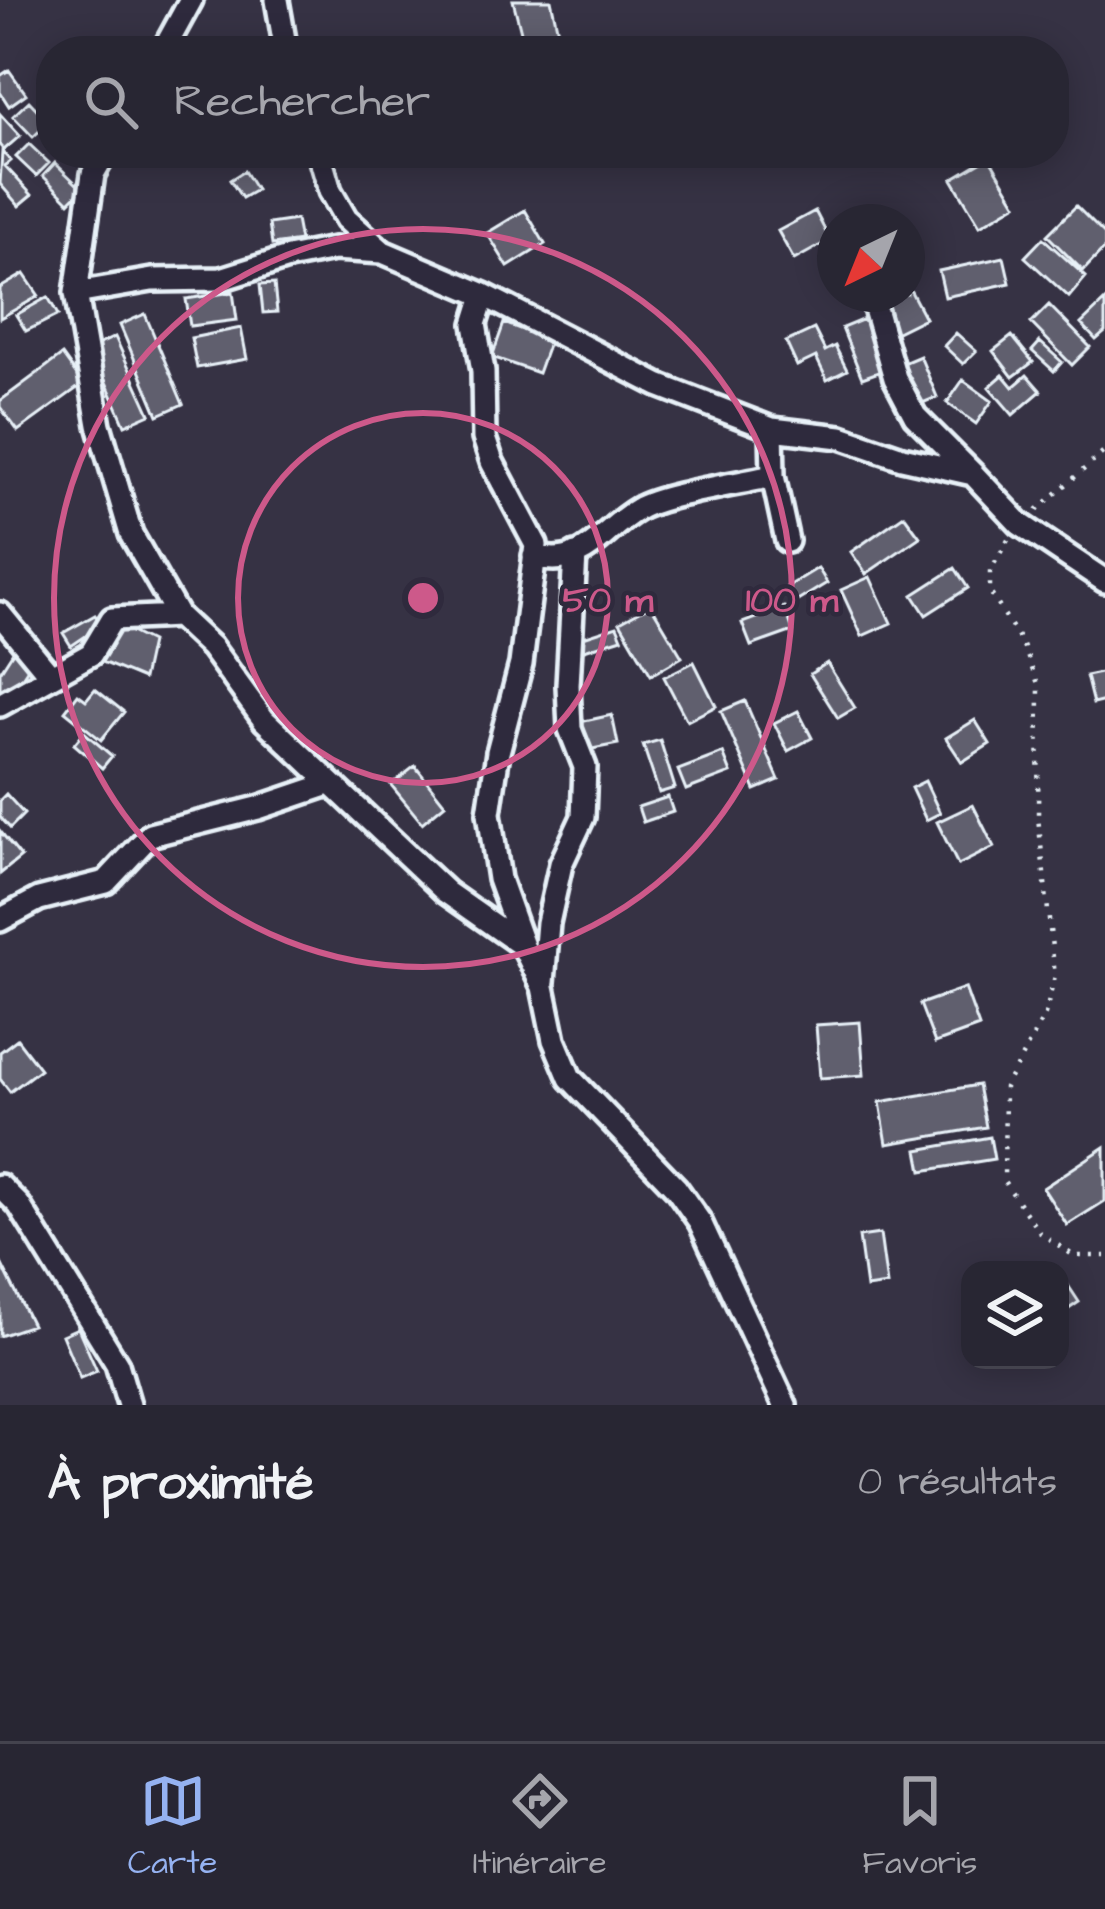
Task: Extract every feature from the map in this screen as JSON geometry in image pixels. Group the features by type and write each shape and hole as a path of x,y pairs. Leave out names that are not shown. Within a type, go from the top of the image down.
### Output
{"street":[{"path":"171,36 190,0"},
{"path":"277,0 283,36"},
{"path":"96,168 76,293 99,425 131,534 178,616 211,647 264,720 446,892 524,946"},
{"path":"323,168 346,219 382,252 484,295 658,386 772,429 841,437 902,458 973,474"},
{"path":"76,293 152,280 221,279 288,258 334,250 382,252"},
{"path":"484,295 475,324 483,371 484,438 491,462 536,545 521,664 498,752 489,813 499,879 542,987 554,1040 570,1078 676,1188 700,1222 785,1405"},
{"path":"876,312 896,378 915,416 1021,524 1105,581"},
{"path":"772,429 773,476 788,541"},
{"path":"533,556 554,562 590,548 640,507 773,476"},
{"path":"542,987 548,923 561,864 583,817 584,767 570,729 568,685 575,554"},
{"path":"0,614 50,675"},
{"path":"0,705 91,654 112,619 178,616"},
{"path":"0,920 39,898 106,882 150,836 329,784"},
{"path":"0,1186 19,1205 117,1364 129,1405"}],"path":[{"path":"1105,451 1021,524 990,571 990,592 1022,644 1039,686 1038,817 1055,976 1045,1016 1005,1087 1004,1180 1039,1232 1074,1256 1105,1256"}],"building":[{"path":"513,0 551,0 558,32 522,36"},
{"path":"9,70 26,94 9,106 0,92 0,76"},
{"path":"29,101 36,108 36,134 33,137 13,116"},
{"path":"0,114 20,136 4,150 0,146"},
{"path":"29,144 36,151 36,168 44,168 36,176 16,157"},
{"path":"2,152 11,161 5,166 32,195 19,206 0,184"},
{"path":"50,168 60,168 82,189 69,202 43,176"},
{"path":"970,168 996,168 1017,204 980,226 952,179"},
{"path":"244,171 256,190 242,198 230,180"},
{"path":"1076,206 1105,235 1105,248 1083,271 1047,235"},
{"path":"525,210 545,244 508,267 487,233"},
{"path":"815,211 817,247 794,260 778,231"},
{"path":"296,220 300,241 272,245 269,224"},
{"path":"1043,238 1086,277 1069,297 1025,257"},
{"path":"1004,257 1010,283 945,297 939,271"},
{"path":"24,274 39,296 0,318 0,288"},
{"path":"274,284 277,312 263,313 260,285"},
{"path":"233,292 237,320 190,326 186,299"},
{"path":"48,297 58,315 26,331 16,315"},
{"path":"1105,301 1105,332 1096,340 1081,324"},
{"path":"1049,305 1090,347 1072,365 1031,323"},
{"path":"884,312 922,312 925,318 895,333"},
{"path":"145,314 183,404 158,415 120,325"},
{"path":"864,319 884,370 862,378 842,328"},
{"path":"504,323 550,340 538,373 492,357"},
{"path":"241,328 247,359 197,368 191,338"},
{"path":"814,329 825,351 835,346 847,370 827,380 816,357 797,366 786,342"},
{"path":"956,333 976,351 963,364 944,346"},
{"path":"1012,336 1033,362 1013,377 993,351"},
{"path":"115,337 150,414 125,425 91,348"},
{"path":"1040,342 1062,362 1054,371 1032,351"},
{"path":"62,355 83,384 18,431 0,401"},
{"path":"920,356 937,397 913,407 896,366"},
{"path":"1003,375 1013,387 1027,375 1041,391 1013,415 989,387"},
{"path":"963,380 992,401 976,424 947,403"},
{"path":"904,515 920,537 866,574 851,552"},
{"path":"818,568 827,583 796,602 787,587"},
{"path":"955,568 968,588 926,615 913,595"},
{"path":"870,577 891,623 862,636 841,590"},
{"path":"651,605 682,657 651,675 620,622"},
{"path":"785,607 793,631 751,646 742,623"},
{"path":"95,615 102,625 71,646 63,633"},
{"path":"115,624 151,642 143,679 102,662"},
{"path":"617,626 622,638 581,651 577,639"},
{"path":"16,647 34,659 9,697 0,691 0,672"},
{"path":"694,662 716,706 687,721 664,677"},
{"path":"827,663 855,708 838,718 810,674"},
{"path":"1105,672 1105,701 1093,704 1086,676"},
{"path":"95,689 124,712 101,740 65,711 78,694 86,700"},
{"path":"745,701 779,780 755,790 721,711"},
{"path":"798,711 812,738 788,751 774,723"},
{"path":"612,715 618,744 587,750 580,722"},
{"path":"975,720 990,744 962,762 946,738"},
{"path":"84,732 112,756 102,768 74,744"},
{"path":"660,740 675,788 659,793 643,745"},
{"path":"723,753 731,773 686,790 678,770"},
{"path":"415,766 445,804 422,823 391,785"},
{"path":"925,781 940,813 926,820 911,788"},
{"path":"6,794 24,814 10,828 0,817 0,800"},
{"path":"668,797 673,812 643,822 638,807"},
{"path":"973,805 994,847 958,865 937,822"},
{"path":"0,831 21,857 0,874"},
{"path":"965,988 979,1027 935,1043 920,1004"},
{"path":"860,1022 864,1075 820,1078 816,1025"},
{"path":"17,1039 40,1069 10,1092 0,1079 0,1052"},
{"path":"978,1085 986,1127 887,1144 880,1102"},
{"path":"990,1137 994,1159 922,1171 918,1150"},
{"path":"1105,1147 1105,1201 1067,1225 1043,1188"},
{"path":"880,1234 887,1285 866,1288 859,1237"},
{"path":"0,1261 32,1325 0,1336"},
{"path":"1069,1287 1079,1302 1069,1309"},
{"path":"78,1328 97,1371 80,1378 62,1335"}]}
